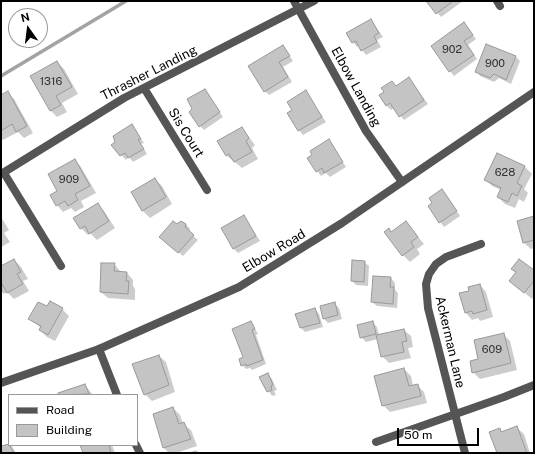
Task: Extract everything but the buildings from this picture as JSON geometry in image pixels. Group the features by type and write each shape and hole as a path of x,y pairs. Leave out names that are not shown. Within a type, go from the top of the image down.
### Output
{"street":[{"name":"Thrasher Landing","path":"2,174 103,110 296,4 314,1"},
{"name":"Elbow Landing","path":"296,4 366,131 402,182"},
{"name":"Sis Court","path":"144,88 207,190"},
{"name":"Elbow Road","path":"1,383 99,349 239,287 342,223 534,92"},
{"path":"2,174 61,266"},
{"name":"Ackerman Lane","path":"465,453 454,415 428,308 426,284 429,274 436,264 446,257 481,244"},
{"path":"99,349 117,394"},
{"path":"376,442 504,398 534,385"}],"waterway":[{"path":"1,76 126,1"}]}
